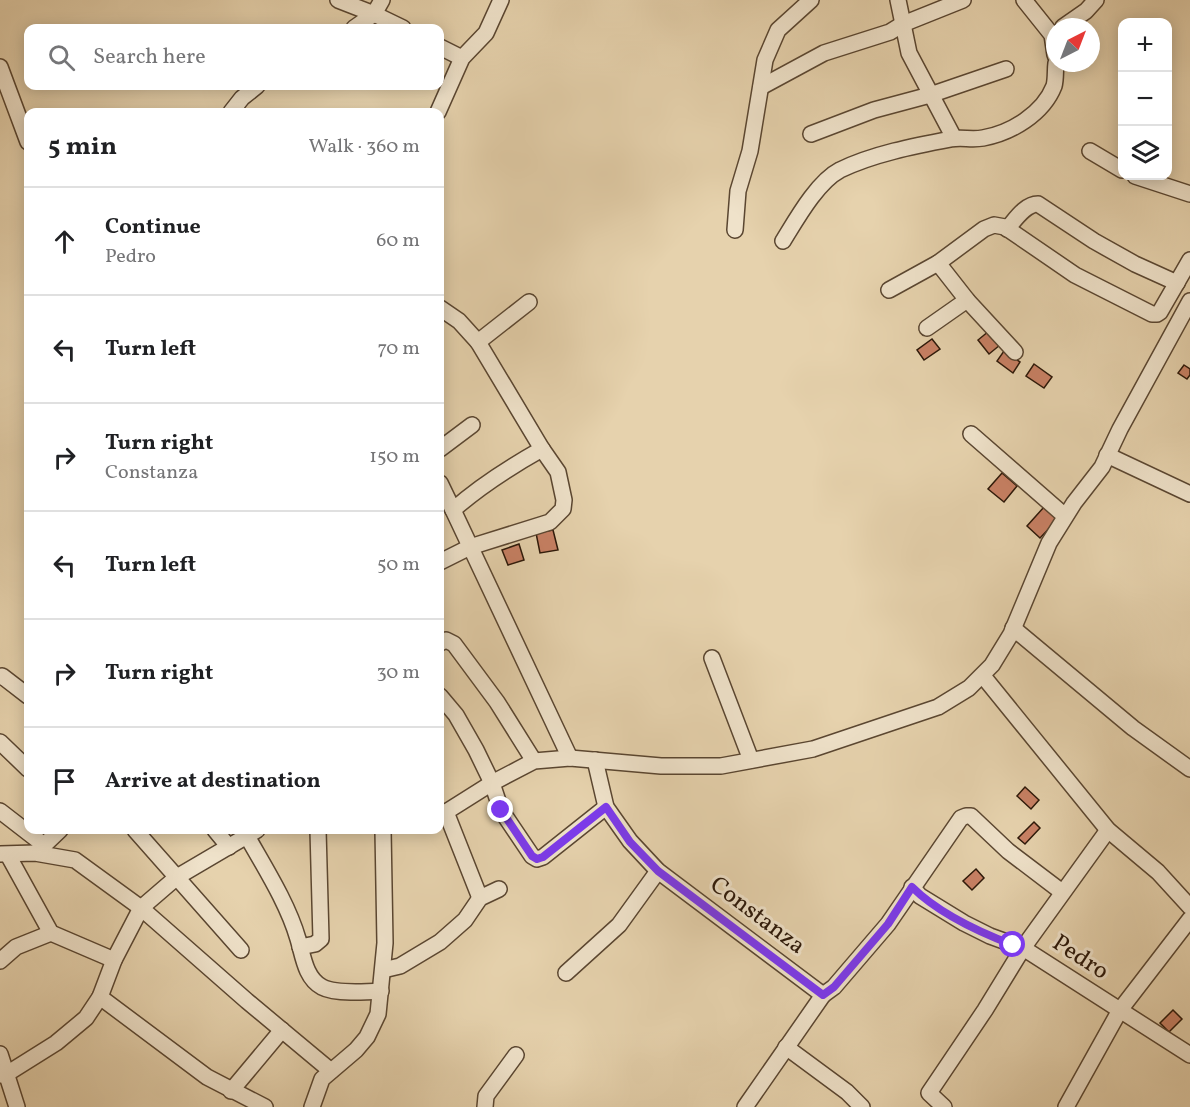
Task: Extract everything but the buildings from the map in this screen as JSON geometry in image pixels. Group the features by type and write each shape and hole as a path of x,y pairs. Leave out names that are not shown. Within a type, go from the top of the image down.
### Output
{"street":[{"path":"338,0 395,24"},
{"path":"360,24 374,14 382,0"},
{"path":"440,108 462,58 486,33 501,0"},
{"path":"735,230 738,191 750,151 765,60 778,30 811,0"},
{"path":"898,0 909,53 954,138"},
{"path":"761,87 824,53 890,32 903,24 963,0"},
{"path":"1024,0 1046,21"},
{"path":"1076,18 1096,0"},
{"path":"444,49 462,58"},
{"path":"0,67 24,131"},
{"path":"811,134 874,110 930,95 1006,69"},
{"path":"783,241 801,211 818,190 839,171 882,155 954,138 983,138 1020,125 1047,100 1054,84 1055,72"},
{"path":"234,108 251,90"},
{"path":"1090,151 1118,168"},
{"path":"1147,180 1190,194"},
{"path":"1007,229 1023,211 1033,204 1038,204 1094,241 1135,264 1177,283"},
{"path":"889,290 938,263 984,229 994,225 1007,229 1075,275 1152,315 1160,312 1190,260"},
{"path":"938,263 967,300 1015,352"},
{"path":"927,328 967,300"},
{"path":"444,811 534,761 570,758 661,766 721,766 813,749 910,718 938,707 969,688 983,676 992,664 1013,628 1049,543 1065,516 1102,467 1190,301"},
{"path":"478,342 529,302"},
{"path":"444,311 459,321 478,342 558,472 564,500 563,509 550,522 470,547 444,560"},
{"path":"444,446 472,425"},
{"path":"971,434 1065,516"},
{"path":"453,510 495,477 542,449"},
{"path":"1107,455 1190,494"},
{"path":"444,495 570,758"},
{"path":"1013,628 1133,728 1190,769"},
{"path":"444,641 454,644 497,702 534,761"},
{"path":"712,658 751,760"},
{"path":"983,676 1108,830 1158,872 1190,908"},
{"path":"0,677 18,686 24,692"},
{"path":"444,701 456,715 476,750 492,783 501,810 532,856 537,859 543,857 606,807"},
{"path":"0,742 24,766"},
{"name":"Constanza","path":"595,760 606,807 630,842 658,871 823,995"},
{"path":"0,811 24,834"},
{"path":"444,814 480,898"},
{"path":"745,1107 823,995 834,987 888,924 961,818 971,816 1008,851 1062,892"},
{"path":"944,1107 929,1093 986,1010 1023,948 1108,830"},
{"path":"24,834 40,849 75,861 141,908 331,1071"},
{"path":"56,834 40,849 4,855 51,933 114,960"},
{"path":"139,834 241,950"},
{"path":"218,834 229,847"},
{"path":"3,1075 56,1043 86,1018 100,997 114,960 141,908 177,876 250,834"},
{"path":"252,834 279,893 312,978 321,987 332,990 381,991"},
{"path":"300,947 315,944 321,939 318,834"},
{"path":"312,1107 322,1079 356,1050 367,1037 378,1014 385,943 383,834"},
{"path":"566,973 619,925 658,871"},
{"name":"Pedro","path":"912,887 920,896 964,923 990,936 1023,948 1190,1055"},
{"path":"383,970 400,966 440,942 465,920 480,898 499,889"},
{"path":"1066,1107 1120,1010 1190,919"},
{"path":"0,961 15,947 51,933"},
{"path":"100,997 207,1077 265,1107"},
{"path":"231,1091 282,1030"},
{"path":"786,1047 847,1092 857,1105"},
{"path":"0,1054 3,1075 17,1107"},
{"path":"485,1107 486,1096 516,1055"}],"route":[{"path":"501,810 532,856 537,859 543,857 606,807 630,842 658,871 823,995 834,987 888,924 912,887 920,896 964,923 1013,945"}]}
